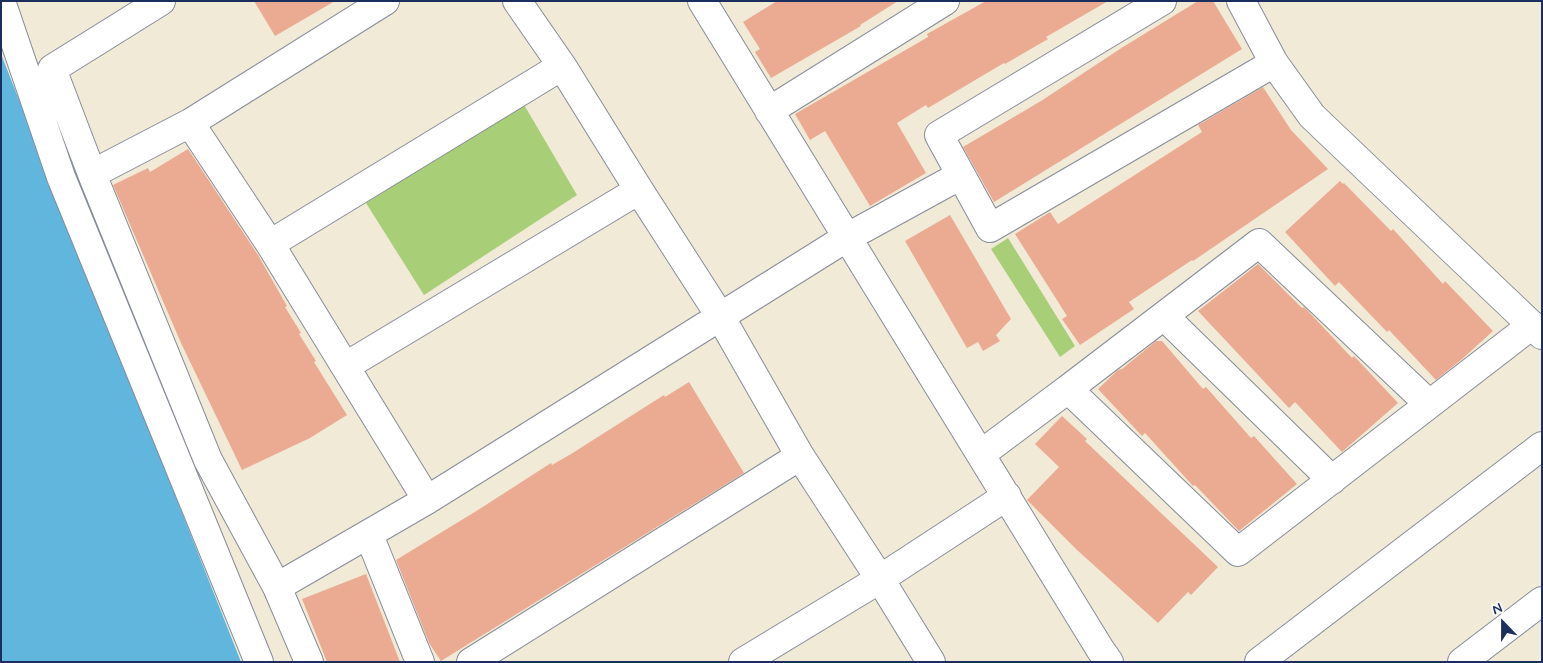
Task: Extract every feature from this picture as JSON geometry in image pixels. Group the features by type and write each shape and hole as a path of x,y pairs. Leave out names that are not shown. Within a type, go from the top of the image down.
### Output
{"street":[{"path":"2,1 62,177 259,662"},
{"path":"161,1 52,69 92,174 208,460 277,587 309,662"},
{"path":"92,174 190,123 385,1"},
{"path":"517,1 562,66 720,316 800,456 880,579 931,662"},
{"path":"769,111 945,1"},
{"path":"1162,1 939,135 990,228 1274,63"},
{"path":"1068,389 1238,552 1429,404 1537,330 1312,116 1274,63 1241,1"},
{"path":"712,5 769,111 1100,649 1110,662"},
{"path":"270,244 562,66"},
{"path":"190,123 270,244 427,500"},
{"path":"277,587 427,500 846,238 961,175"},
{"path":"346,366 639,190"},
{"path":"981,454 1259,243 1429,404"},
{"path":"1164,316 1332,480"},
{"path":"1259,662 1542,446"},
{"path":"471,662 800,456"},
{"path":"743,662 880,579 1007,496"},
{"path":"369,535 420,662"},
{"path":"1462,662 1542,600"}],"green space":[{"path":"523,103 577,195 424,295 366,203"},
{"path":"1008,238 1075,346 1060,357 991,249"}],"water":[{"path":"1,54 30,128 241,662 1,662"}],"building":[{"path":"254,1 335,1 275,36"},
{"path":"777,1 898,1 861,26 771,78 755,52 760,49 743,22"},
{"path":"986,1 1108,1 1046,37 1048,39 1005,64 928,108 926,105 897,123 926,173 870,206 825,131 810,140 795,114 928,37 927,34"},
{"path":"1198,1 1213,1 1242,49 994,202 963,147 1041,101"},
{"path":"1263,87 1291,130 1328,169 1129,302 1134,309 1080,345 1062,319 1067,316 1015,234 1050,212 1058,224 1202,132 1198,125"},
{"path":"188,149 258,255 287,306 285,307 301,333 299,334 316,361 314,362 347,415 310,438 242,470 181,343 113,185 148,168 150,172"},
{"path":"1340,181 1391,231 1393,229 1443,284 1445,281 1493,331 1436,380 1389,330 1387,332 1339,282 1335,286 1285,232"},
{"path":"950,215 1011,319 996,335 1000,341 983,351 978,342 967,348 905,241"},
{"path":"1258,264 1302,308 1304,307 1308,311 1352,358 1354,356 1398,403 1342,452 1295,402 1289,408 1198,311"},
{"path":"1156,341 1162,341 1203,389 1206,387 1251,438 1254,436 1297,484 1239,531 1195,485 1193,486 1145,433 1142,436 1098,389 1118,370 1122,369"},
{"path":"689,382 744,473 441,661 429,643 396,560 551,463 552,465 571,454 664,395 665,397"},
{"path":"1062,416 1087,439 1085,441 1218,567 1191,595 1188,592 1158,623 1077,550 1027,500 1059,467 1035,444"},
{"path":"366,574 400,662 327,662 302,599"}]}
